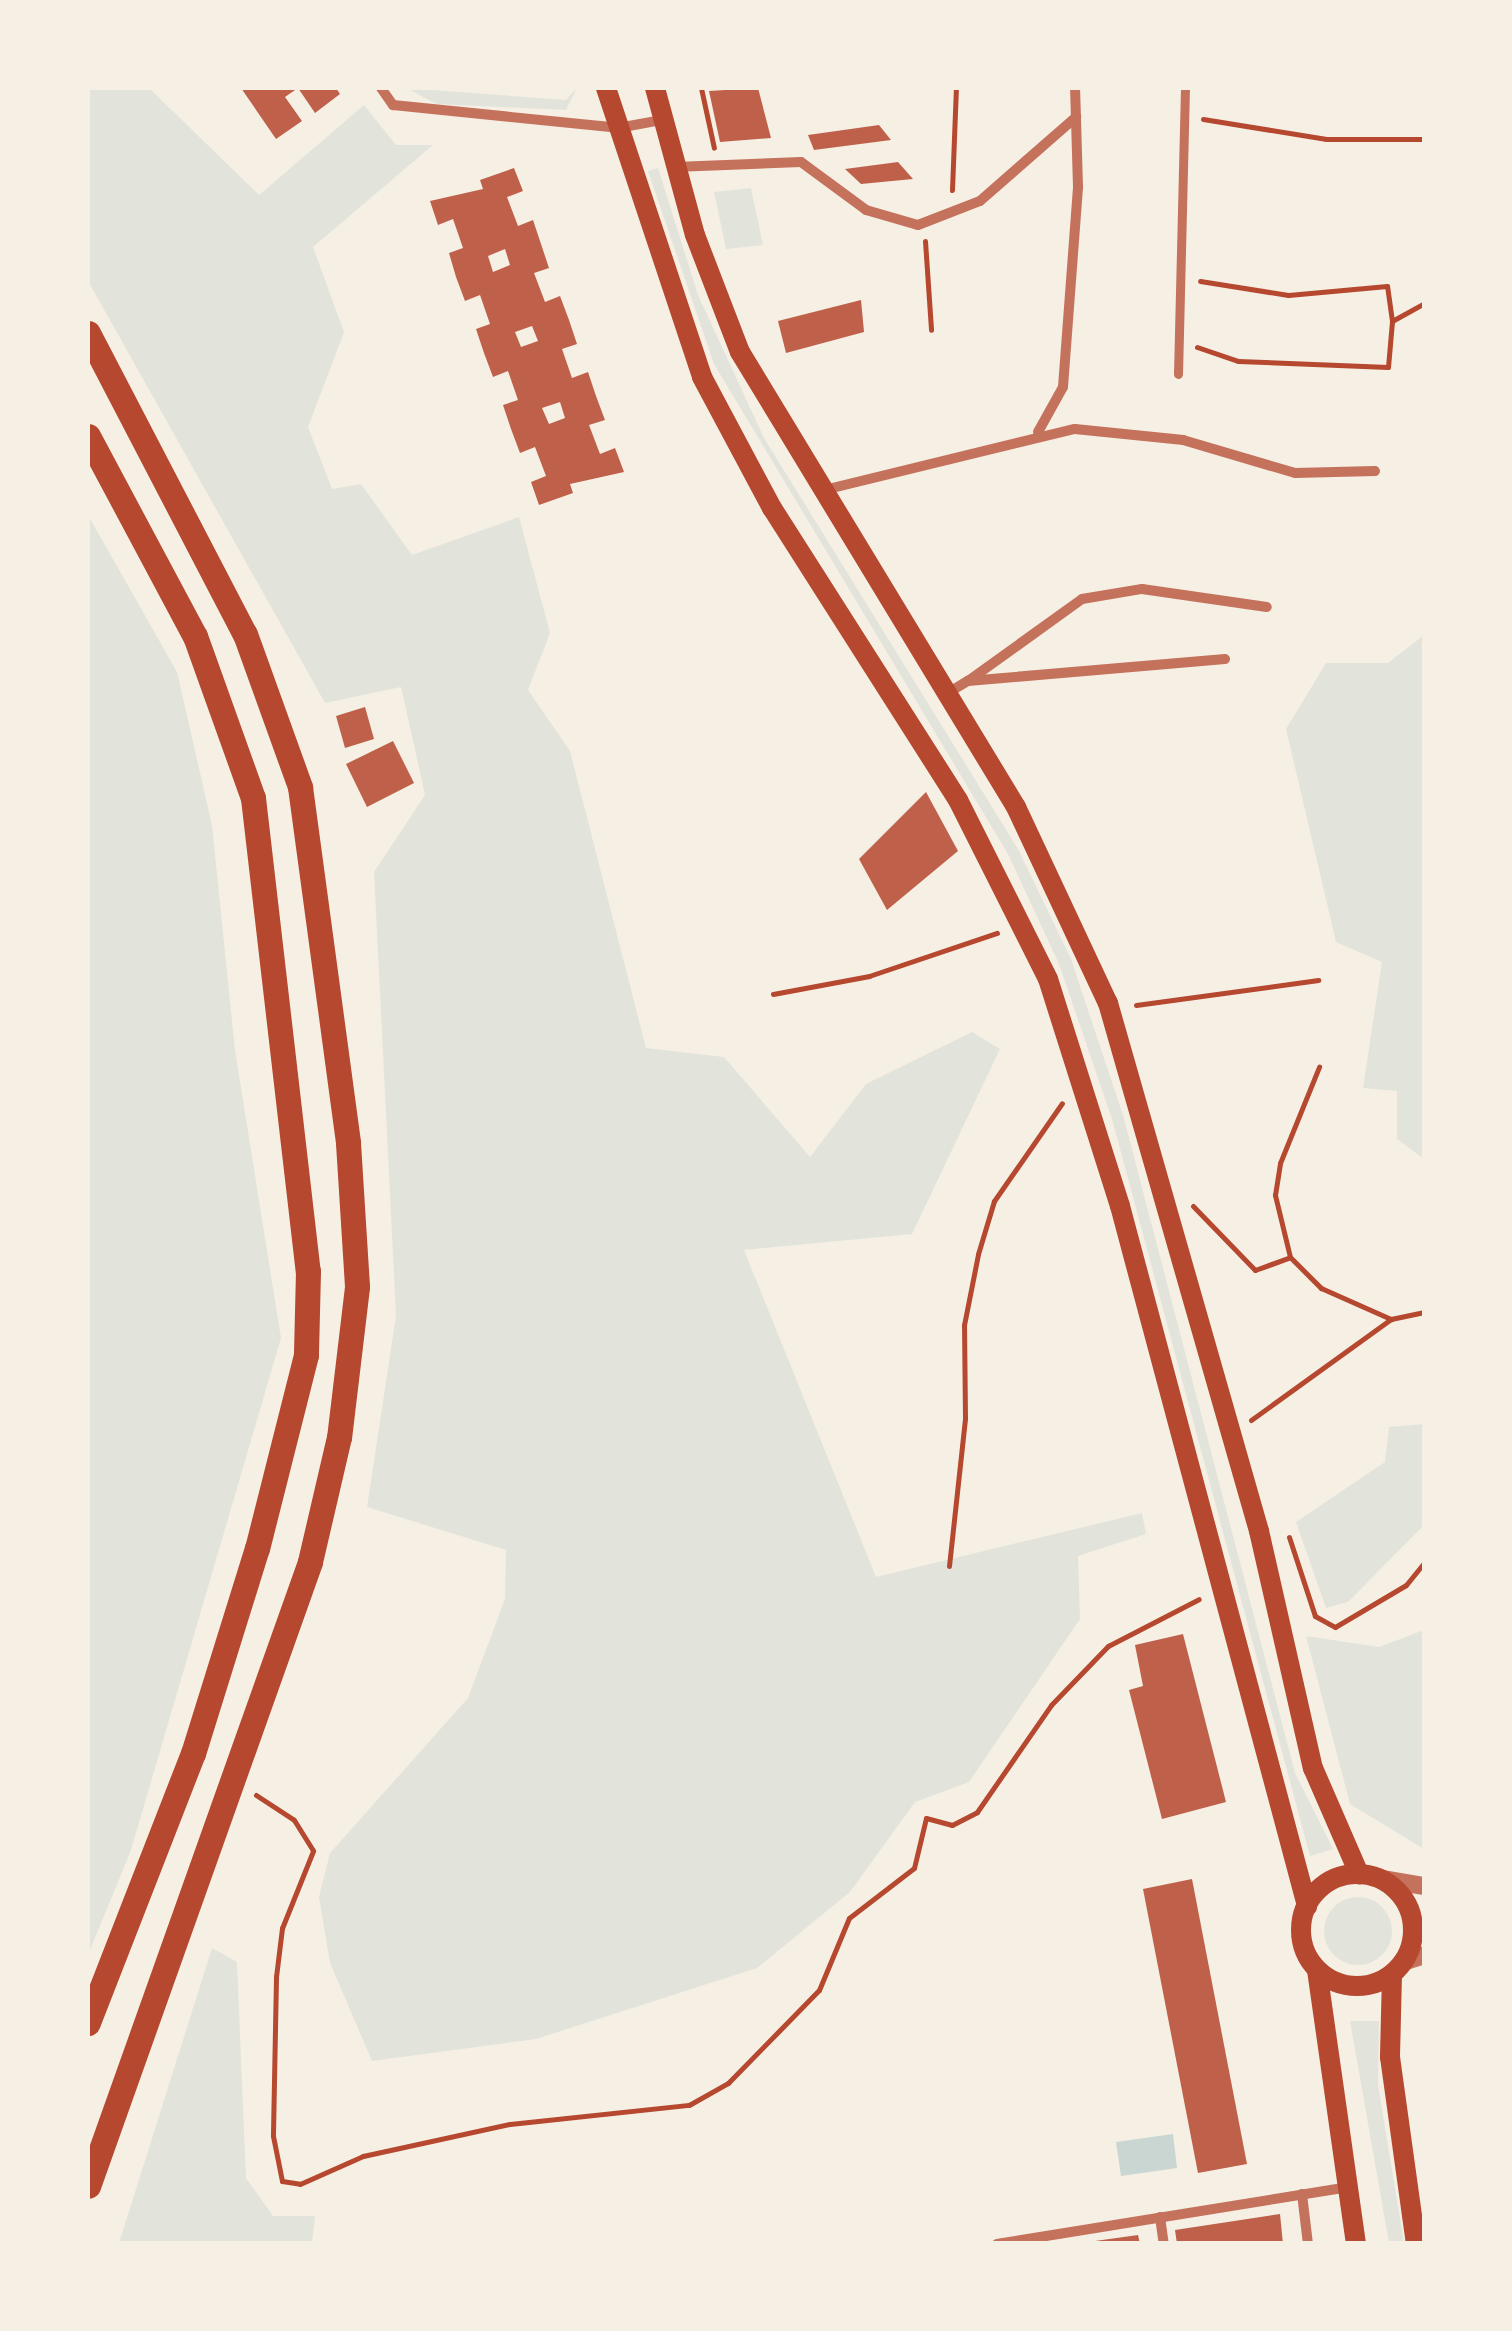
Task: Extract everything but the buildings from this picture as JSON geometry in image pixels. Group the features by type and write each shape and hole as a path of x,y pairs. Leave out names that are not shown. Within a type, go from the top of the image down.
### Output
{"main road":[{"path":"606,88 702,378 772,508 958,800 1024,926 1079,1080 1307,1906 1302,1940 1317,1970 1356,2244"},
{"path":"655,88 674,167 740,352 818,491 1016,807 1108,1002 1222,1419 1258,1531 1313,1768 1358,1874"},
{"path":"88,333 274,704 316,882 348,1142 357,1287 339,1437 310,1562 237,1782 90,2171"},
{"path":"88,436 194,636 254,798 286,1038 308,1272 306,1355 193,1754 88,2023"},
{"path":"1307,1906 1328,1882 1358,1874 1382,1879 1412,1916 1398,1968 1390,2057 1416,2244"},
{"path":"1317,1970 1362,1986 1398,1968"}],"street":[{"path":"381,88 393,105 618,128 662,120"},
{"path":"1038,432 1063,387 1075,88"},
{"path":"1178,374 1184,343 1187,279 1185,88"},
{"path":"674,167 801,162 866,210 918,225 955,213 1031,164 1076,117"},
{"path":"818,491 1038,432 1183,440 1295,473 1375,471"},
{"path":"945,695 1082,599 1142,589 1267,607"},
{"path":"968,681 1225,660"},
{"path":"1382,1879 1424,1886"},
{"path":"1398,1968 1424,1955"},
{"path":"997,2244 1347,2187"},
{"path":"1302,2194 1308,2244"},
{"path":"1160,2218 1164,2244"}],"path":[{"path":"701,88 718,163"},
{"path":"955,213 956,88"},
{"path":"1186,116 1326,139 1424,139"},
{"path":"918,225 933,259 931,330"},
{"path":"1184,343 1238,361 1388,367 1392,321 1387,286 1288,295 1187,279"},
{"path":"1392,321 1424,303"},
{"path":"773,994 869,976 1024,926"},
{"path":"1108,1002 1160,1007 1318,980"},
{"path":"1318,1067 1280,1164 1275,1195 1290,1256 1322,1288 1391,1319"},
{"path":"949,1566 965,1418 964,1324 978,1254 994,1201 1079,1080"},
{"path":"1186,1198 1255,1270 1290,1256"},
{"path":"1222,1419 1251,1420 1391,1319 1424,1312"},
{"path":"1258,1531 1288,1533 1315,1616 1334,1627 1406,1585 1424,1563"},
{"path":"237,1782 294,1820 313,1850 282,1928 276,1977 273,2136 282,2181 300,2184 364,2156 510,2124 690,2105 728,2084 818,1990 850,1918 914,1868 926,1818 952,1825 976,1812 1051,1705 1108,1646 1154,1617 1220,1594"}],"shaded area":[{"path":"88,88 149,88 259,195 364,105 396,145 433,145 313,247 344,332 308,427 332,489 361,484 412,555 519,517 550,633 528,690 570,751 646,1048 724,1057 810,1157 866,1084 972,1032 1000,1049 912,1234 744,1250 876,1577 1142,1513 1146,1534 1078,1556 1080,1619 969,1782 915,1802 850,1892 757,1968 536,2039 372,2061 330,1963 319,1897 330,1853 468,1698 505,1599 506,1550 367,1507 396,1316 374,872 425,795 401,687 325,703 88,281"},
{"path":"406,88 566,100 577,88 566,110 437,104"},
{"path":"658,168 698,295 764,438 1018,849 1071,959 1123,1115 1295,1773 1333,1849 1310,1856 1112,1119 1059,964 1008,854 714,364 648,171"},
{"path":"751,188 763,245 726,249 714,192"},
{"path":"88,515 177,672 212,825 235,1050 281,1338 131,1850 88,1955"},
{"path":"1424,635 1424,1159 1397,1139 1397,1091 1363,1088 1382,962 1336,942 1286,729 1326,663 1388,663"},
{"path":"1424,1424 1424,1525 1348,1602 1326,1608 1296,1522 1385,1462 1389,1427"},
{"path":"1424,1630 1424,1849 1350,1804 1306,1636 1379,1647"},
{"path":"1358,1897 1382,1907 1392,1931 1382,1955 1358,1965 1334,1955 1324,1931 1334,1907"},
{"path":"212,1948 237,1962 246,2178 273,2216 315,2216 312,2243 119,2243"},
{"path":"1350,2021 1379,2021 1378,2085 1404,2243 1389,2243"},
{"path":"1173,2134 1177,2168 1121,2176 1116,2142"}]}
